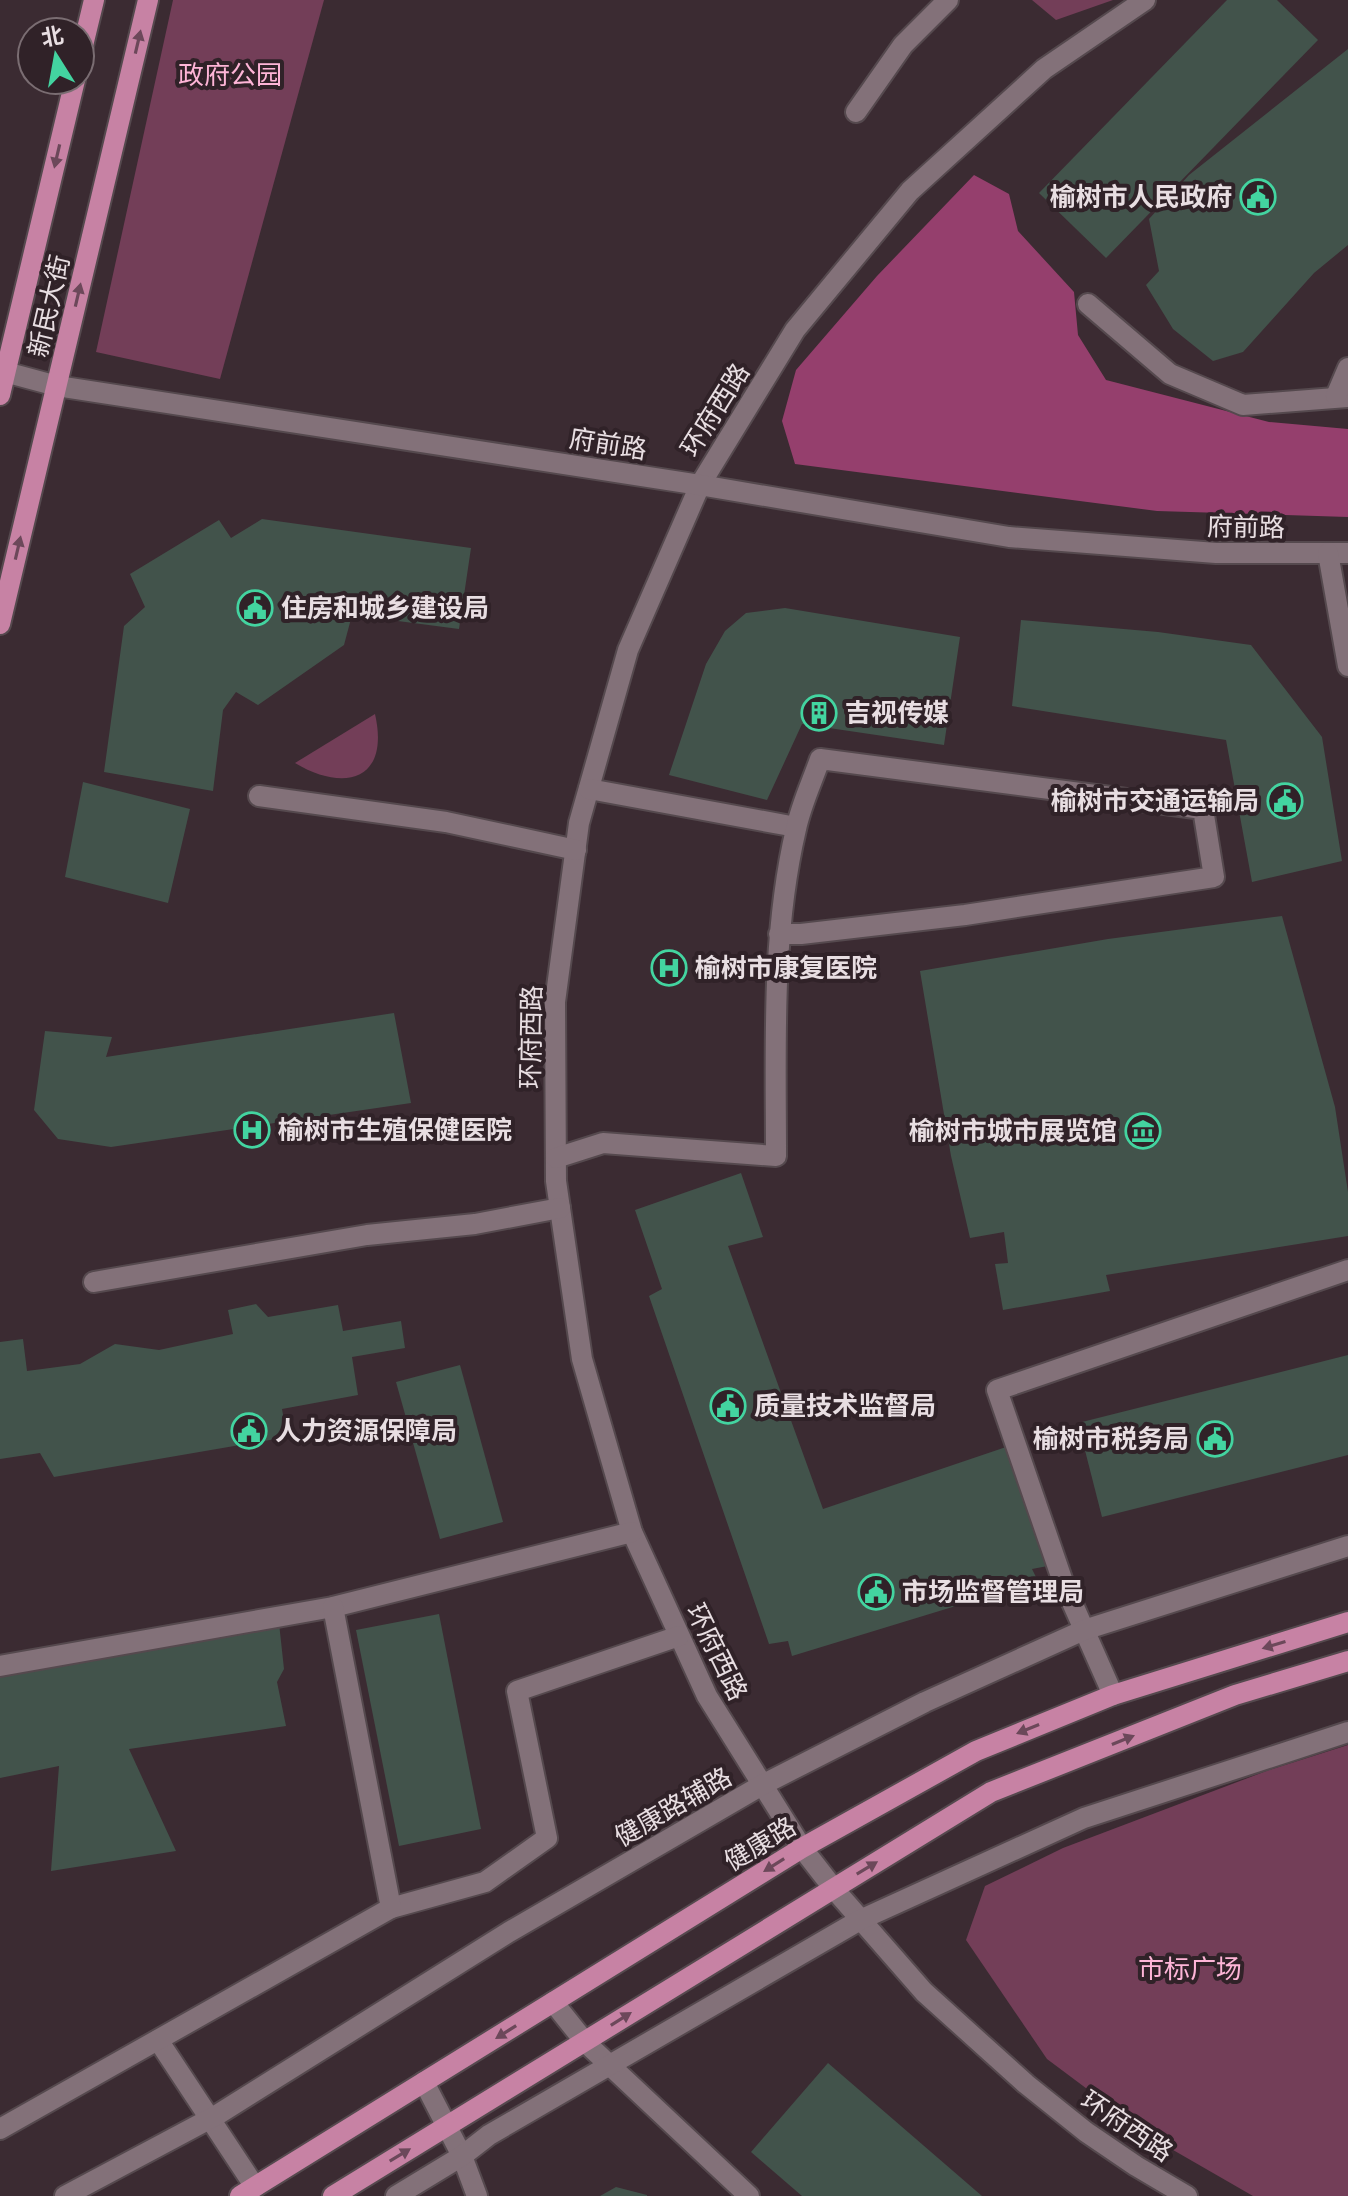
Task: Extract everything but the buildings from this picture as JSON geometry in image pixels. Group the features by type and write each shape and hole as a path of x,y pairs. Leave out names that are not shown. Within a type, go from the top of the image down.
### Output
{"main road":[{"name":"新民大街","path":"0,624 148,0"},
{"name":"新民大街","path":"0,395 71,96"},
{"name":"健康路","path":"247,2191 802,1848 976,1751 1113,1695 1348,1622"},
{"path":"333,2196 991,1792 1235,1695 1348,1661"}],"street":[{"path":"856,112 903,45 948,0"},
{"name":"环府西路","path":"1145,0 1044,69 910,191 795,330 700,485 628,650 579,823 555,1002 556,1158 560,1208 582,1359 632,1532 707,1696 802,1848 924,1992 1026,2084 1111,2149 1187,2196"},
{"path":"1088,304 1170,374 1243,405 1342,397 1348,368"},
{"name":"府前路","path":"5,372 57,386 700,485 1009,537 1216,553 1338,553"},
{"path":"1338,553 1348,666"},
{"path":"556,1158 603,1143 776,1156 779,934 796,827 820,759 1203,809 1214,877 965,915 779,934"},
{"path":"589,789 796,827"},
{"path":"259,796 446,822 576,850"},
{"path":"94,1282 367,1235 475,1224 560,1208"},
{"path":"1113,1695 1063,1582 997,1390 1348,1270"},
{"path":"0,1666 333,1607 632,1532"},
{"name":"健康路辅路","path":"65,2196 209,2120 509,1932 762,1785 925,1702 1084,1630 1348,1546"},
{"path":"333,1607 391,1908"},
{"path":"0,2129 391,1908 485,1882 547,1838 517,1691 679,1636"},
{"path":"396,2196 462,2156 489,2135 860,1920 1084,1818 1348,1732"},
{"path":"553,2002 585,2042 749,2196"},
{"path":"158,2040 209,2120 247,2191"},
{"path":"424,2082 462,2156 477,2196"}],"green space":[{"name":"政府公园","path":"173,0 324,0 220,379 96,352"},
{"path":"1032,0 1113,0 1056,20"},
{"path":"375,714 378,736 376,754 369,766 359,774 346,778 331,777 295,763"},
{"name":"市标广场","path":"1348,1745 1348,2196 1253,2196 1154,2139 1047,2059 966,1940 985,1886 1063,1848 1269,1770"}],"shaded area":[{"path":"974,175 1009,194 1018,231 1074,292 1078,335 1106,380 1269,422 1348,429 1348,517 1157,511 795,464 782,421 796,370 877,276"}],"place":[{"name":"榆树市人民政府","path":"1258,197"},
{"name":"住房和城乡建设局","path":"255,608"},
{"name":"吉视传媒","path":"819,713"},
{"name":"榆树市交通运输局","path":"1285,801"},
{"name":"榆树市康复医院","path":"669,968"},
{"name":"榆树市生殖保健医院","path":"252,1130"},
{"name":"榆树市城市展览馆","path":"1143,1131"},
{"name":"质量技术监督局","path":"728,1406"},
{"name":"人力资源保障局","path":"249,1431"},
{"name":"榆树市税务局","path":"1215,1439"},
{"name":"市场监督管理局","path":"876,1592"}]}
